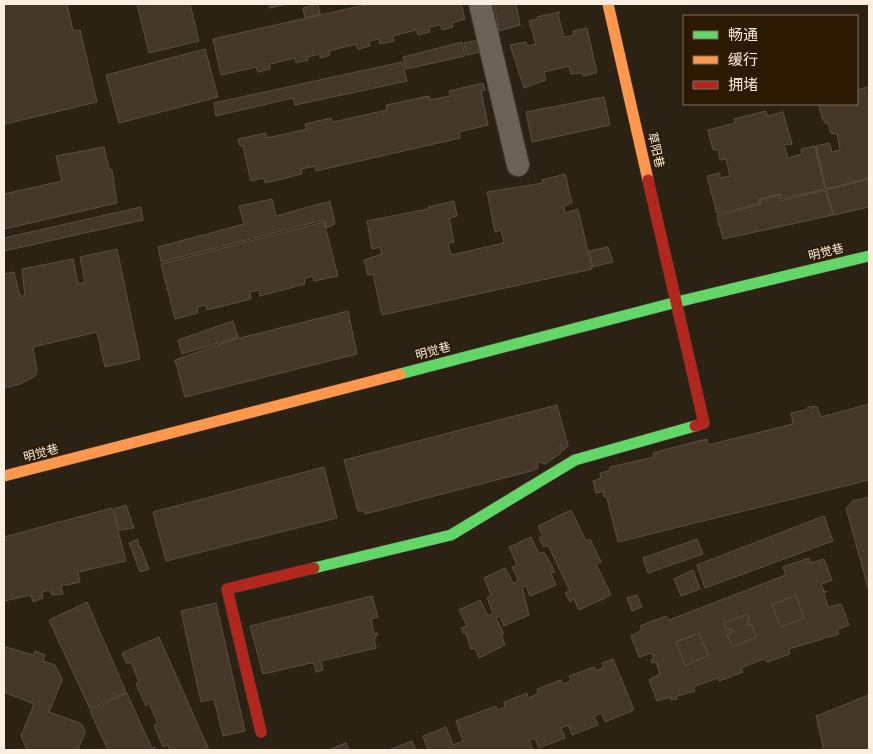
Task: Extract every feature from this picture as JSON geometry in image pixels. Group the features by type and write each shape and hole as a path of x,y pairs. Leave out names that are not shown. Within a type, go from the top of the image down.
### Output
{"street":[{"path":"480,4 518,166"},
{"name":"草阳巷","path":"261,732 227,589 451,535 575,460 704,422 608,4"},
{"name":"明觉巷","path":"4,476 677,302 869,256"}],"building":[{"path":"4,4 67,4 73,31 80,30 97,102 5,124"},
{"path":"137,4 190,4 199,41 149,53"},
{"path":"269,4 283,4 283,5 270,8"},
{"path":"318,4 320,14 305,18 303,8"},
{"path":"369,4 461,4 465,19 452,23 453,27 442,30 440,25 429,27 430,32 418,35 416,30 393,36 394,41 380,44 379,39 369,41 370,46 358,49 356,44 329,51 330,55 320,58 320,54 307,57 308,60 296,63 295,58 270,64 270,69 258,72 256,67 221,75 213,39"},
{"path":"494,4 516,4 520,25 499,31"},
{"path":"560,12 558,14 564,37 574,35 573,31 587,28 597,73 583,76 582,73 571,74 569,66 544,72 546,80 524,88 510,45 526,42 527,46 536,44 529,21 538,19 537,17"},
{"path":"478,40 480,52 467,55 464,43"},
{"path":"462,42 465,56 406,69 403,57"},
{"path":"205,49 218,97 119,123 106,75"},
{"path":"402,62 407,81 295,105 293,98 216,116 214,103"},
{"path":"483,83 485,90 481,91 488,125 459,132 460,138 316,171 315,166 301,169 302,174 265,183 264,178 251,181 243,146 240,146 238,139 266,133 267,138 307,129 305,124 331,118 333,122 387,110 386,105 429,96 430,100 450,96 449,91"},
{"path":"869,87 869,178 826,189 816,146 829,143 832,152 840,150 837,133 831,134 828,123 826,124 822,118 819,105 858,105 858,90"},
{"path":"604,97 610,125 532,142 526,112"},
{"path":"766,111 767,116 783,112 792,144 784,145 788,158 802,154 801,149 815,146 825,189 781,199 780,194 759,199 760,203 717,214 707,176 720,173 720,178 730,176 726,159 720,160 718,149 713,150 708,130 735,123 734,119"},
{"path":"104,147 109,169 112,170 117,203 4,229 4,194 62,181 56,156"},
{"path":"565,174 572,203 564,206 565,213 578,209 592,269 382,315 373,274 368,275 364,260 382,254 380,247 372,249 367,221 428,209 428,207 454,201 457,216 449,218 454,242 448,243 451,255 504,243 501,230 495,232 487,192 543,183 542,180"},
{"path":"869,179 869,207 834,215 826,190"},
{"path":"825,190 833,215 723,239 717,216 761,204 760,200 779,195 780,201"},
{"path":"272,199 276,216 330,201 335,224 326,228 324,220 161,262 158,247 244,224 239,206"},
{"path":"141,207 143,220 4,251 4,238"},
{"path":"324,222 338,276 314,281 313,276 309,277 304,279 305,284 260,296 259,290 250,292 251,299 207,310 206,305 197,307 198,313 175,319 161,264"},
{"path":"608,247 613,262 593,267 589,251"},
{"path":"117,249 140,359 105,367 97,332 33,347 37,371 35,376 20,384 4,388 4,274 14,272 20,296 25,296 22,269 73,259 78,284 85,282 80,257"},
{"path":"348,311 357,354 185,397 175,360 232,340"},
{"path":"233,321 238,337 182,354 178,340"},
{"path":"869,404 869,480 618,542 607,498 603,496 605,491 596,493 593,481 601,478 600,473 609,471 610,467 654,457 653,453 694,442 707,439 708,445 793,424 791,413 805,410 809,406 812,409 812,406 817,407 821,417"},
{"path":"557,405 568,446 563,451 562,445 560,445 561,453 545,464 537,461 538,468 365,514 365,511 358,511 344,460"},
{"path":"324,467 337,518 166,561 153,512"},
{"path":"869,497 869,591 846,508 853,501"},
{"path":"126,505 134,528 119,530 114,509"},
{"path":"112,508 126,561 78,572 80,582 61,586 63,594 52,595 50,590 42,592 43,598 33,602 31,595 4,601 4,537"},
{"path":"571,510 586,541 590,539 601,562 596,564 611,595 579,610 574,599 570,602 565,593 570,591 548,545 544,547 539,538 543,536 538,526"},
{"path":"824,516 833,541 705,588 697,565"},
{"path":"531,537 539,554 544,552 555,572 551,573 556,585 530,596 526,586 522,587 529,615 504,626 500,616 496,618 504,634 501,634 505,645 479,658 475,648 471,649 466,633 464,634 461,628 467,626 459,610 480,600 488,616 493,613 487,598 491,595 484,578 505,568 514,584 518,580 512,567 517,565 509,547"},
{"path":"138,539 138,547 140,546 149,569 140,572 129,543"},
{"path":"697,539 703,554 648,573 643,558"},
{"path":"809,558 811,563 824,559 832,580 821,584 824,592 827,591 824,594 828,607 841,604 849,625 837,630 839,634 789,649 790,654 767,662 764,659 741,668 743,672 719,681 718,678 693,687 695,691 677,696 677,699 671,700 671,697 657,701 649,680 660,674 656,662 652,663 651,660 654,659 652,653 639,657 631,636 642,630 640,626 666,616 669,620 786,575 783,567"},
{"path":"693,570 700,589 681,596 674,579"},
{"path":"637,595 642,607 632,611 627,598"},
{"path":"796,595 804,618 781,627 772,605"},
{"path":"372,596 378,617 371,619 374,634 378,633 374,640 376,648 321,661 323,670 316,672 314,664 311,663 263,674 250,626"},
{"path":"87,602 126,692 90,709 49,620"},
{"path":"216,603 245,731 223,736 214,699 201,702 181,611"},
{"path":"748,614 750,621 747,622 747,625 751,624 756,637 733,647 727,634 732,632 731,628 727,631 724,623"},
{"path":"699,633 708,655 685,666 676,642"},
{"path":"159,637 209,750 170,750 168,745 163,747 154,725 158,724 149,703 146,706 136,684 139,682 131,662 127,664 122,653"},
{"path":"6,647 33,655 35,651 45,655 43,661 55,665 62,680 49,712 82,724 85,732 78,750 27,750 21,736 34,704 4,692 4,652"},
{"path":"613,659 634,710 605,722 601,713 594,716 598,725 572,735 568,725 561,728 565,738 539,748 535,738 529,740 533,750 428,750 423,736 446,727 453,745 463,741 456,721 496,706 497,710 505,707 504,702 527,693 528,698 538,694 537,689 561,680 563,684 571,681 569,676 594,667 596,671 604,667 602,663"},
{"path":"127,693 152,749 155,746 153,750 108,750 90,711"},
{"path":"869,695 869,750 824,750 816,716"},
{"path":"412,741 416,750 389,750"},
{"path":"346,743 349,750 328,750"}],"traffic: fast":[{"path":"400,374 677,302 869,256"},
{"path":"314,568 451,535 575,460 695,426"}],"traffic: slow":[{"path":"608,4 648,180"},
{"path":"4,476 400,374"}],"traffic: jam":[{"path":"648,180 704,423 695,426"},
{"path":"261,732 227,589 314,568"}]}
